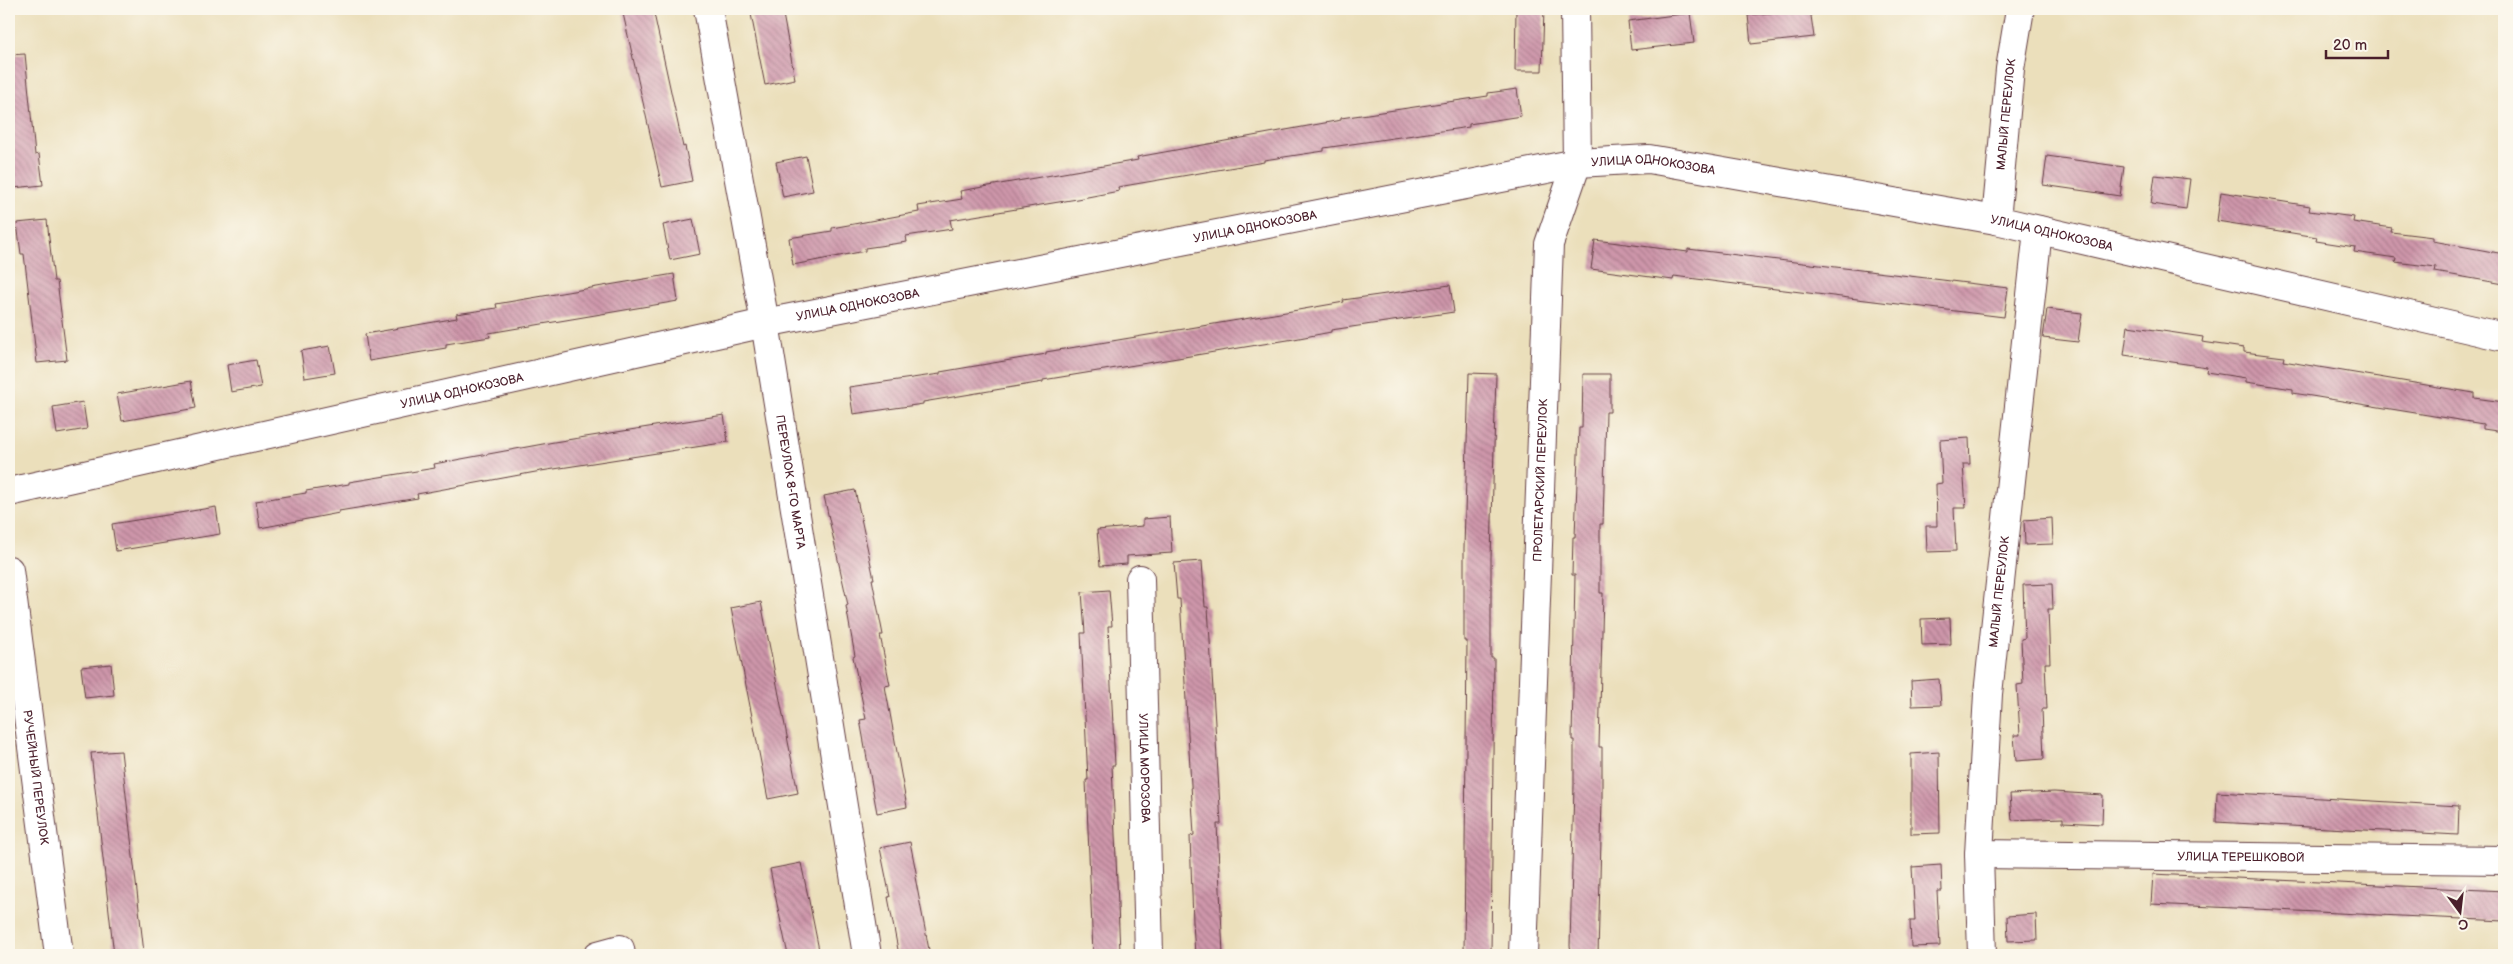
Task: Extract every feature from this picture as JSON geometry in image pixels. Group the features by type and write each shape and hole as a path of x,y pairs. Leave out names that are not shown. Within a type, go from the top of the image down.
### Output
{"street":[{"name":"ПЕРЕУЛОК 8-ГО МАРТА","path":"708,9 765,323 867,955"},
{"name":"ПРОЛЕТАРСКИЙ ПЕРЕУЛОК","path":"1523,955 1549,244 1577,163 1575,9"},
{"name":"МАЛЫЙ ПЕРЕУЛОК","path":"1996,220 2010,69 2020,9"},
{"name":"УЛИЦА ОДНОКОЗОВА","path":"9,492 765,323 1577,163 1649,159 1996,220 2504,338"},
{"name":"МАЛЫЙ ПЕРЕУЛОК","path":"1982,955 1979,854 1988,694 2038,230"},
{"name":"РУЧЕЙНЫЙ ПЕРЕУЛОК","path":"9,570 59,955"},
{"name":"УЛИЦА МОРОЗОВА","path":"1140,579 1149,955"},
{"name":"УЛИЦА ТЕРЕШКОВОЙ","path":"1979,854 2504,860"},
{"path":"598,955 620,949 621,955"}],"building":[{"path":"622,9 653,9 692,181 662,187"},
{"path":"750,9 782,9 795,79 765,85"},
{"path":"1516,9 1544,9 1542,71 1515,71"},
{"path":"1810,9 1814,37 1751,44 1748,15"},
{"path":"1690,13 1694,43 1631,50 1628,21"},
{"path":"25,54 35,155 39,154 43,185 13,188 9,149 9,55"},
{"path":"1517,89 1521,116 1469,124 1469,127 1324,148 1324,151 1118,187 1119,191 950,220 952,229 906,236 907,242 865,248 865,251 793,265 789,238 832,231 832,228 919,212 918,206 962,199 960,191 1138,160 1137,157 1341,120 1341,118 1488,96 1488,93"},
{"path":"806,156 813,191 783,197 776,162"},
{"path":"2047,156 2124,167 2120,196 2043,185"},
{"path":"2155,175 2190,179 2186,209 2151,204"},
{"path":"2221,192 2310,206 2309,211 2354,217 2353,222 2392,228 2391,232 2433,237 2433,241 2504,254 2504,284 2435,272 2436,267 2395,262 2396,258 2354,252 2355,247 2316,241 2317,237 2217,221"},
{"path":"693,219 700,254 670,260 663,225"},
{"path":"47,220 54,281 57,281 67,360 37,363 24,254 21,254 17,223"},
{"path":"1595,240 1688,252 1688,249 2008,288 2004,317 1674,276 1673,280 1591,269"},
{"path":"674,274 678,301 489,333 490,337 446,344 446,348 369,361 365,334 457,318 456,314 497,308 496,304"},
{"path":"1450,285 1454,312 1331,330 1331,332 1294,339 1043,380 1043,382 923,402 923,404 853,414 849,387 940,374 940,372 1046,354 1046,352 1344,302 1343,300"},
{"path":"2047,309 2082,313 2078,342 2043,338"},
{"path":"2128,326 2203,337 2202,342 2244,348 2244,352 2284,357 2283,361 2474,393 2474,398 2504,402 2504,432 2483,429 2483,424 2293,393 2293,389 2246,382 2246,378 2206,372 2207,367 2124,355"},
{"path":"330,346 335,373 305,378 301,351"},
{"path":"256,360 261,387 231,392 227,365"},
{"path":"1469,373 1496,374 1491,558 1491,658 1494,658 1491,955 1464,955 1467,641 1464,641 1464,548"},
{"path":"1583,374 1610,374 1610,412 1606,412 1603,524 1600,524 1600,593 1603,593 1599,747 1602,747 1602,801 1598,955 1572,955 1570,946 1574,785 1574,740 1572,740 1575,575 1572,575 1579,428 1582,428"},
{"path":"191,381 196,408 122,421 117,394"},
{"path":"83,402 87,429 57,434 53,407"},
{"path":"724,415 728,442 541,471 417,494 418,498 339,511 339,513 260,528 256,501 306,493 306,491 349,484 349,482 435,468 434,464 554,442"},
{"path":"1969,438 1970,464 1963,464 1966,508 1954,508 1956,551 1927,552 1926,526 1937,526 1936,484 1942,483 1940,440"},
{"path":"855,490 874,579 872,579 883,635 880,635 890,685 885,686 907,807 877,813 860,720 866,719 853,657 855,656 846,606 848,605 824,496"},
{"path":"216,507 220,534 116,551 112,524"},
{"path":"1170,517 1172,553 1127,556 1127,564 1100,566 1097,530 1143,526 1143,519"},
{"path":"2052,518 2053,544 2025,545 2024,520"},
{"path":"1202,561 1205,607 1208,607 1221,824 1217,824 1223,955 1195,955 1193,922 1190,836 1194,835 1180,599 1177,599 1174,563"},
{"path":"2052,584 2053,609 2048,609 2050,663 2045,663 2047,709 2042,709 2044,759 2016,761 2014,735 2020,735 2017,685 2023,684 2021,639 2025,638 2023,585"},
{"path":"1109,590 1112,626 1108,626 1115,765 1112,765 1120,952 1093,954 1086,780 1088,780 1081,633 1085,633 1082,592"},
{"path":"761,602 798,793 768,799 731,608"},
{"path":"1950,618 1951,644 1922,645 1921,619"},
{"path":"111,664 114,695 85,698 81,667"},
{"path":"1939,679 1941,705 1912,706 1911,681"},
{"path":"121,751 144,953 114,955 91,753"},
{"path":"1939,752 1940,833 1911,834 1911,754"},
{"path":"2054,792 2103,795 2102,824 2063,822 2063,818 2012,820 2010,794"},
{"path":"2217,792 2459,806 2458,835 2216,822"},
{"path":"910,842 930,955 899,955 888,897 890,897 880,848"},
{"path":"801,863 820,955 788,955 777,904 770,869"},
{"path":"1941,865 1942,891 1937,891 1940,946 1911,947 1910,921 1915,921 1912,867"},
{"path":"2153,874 2504,891 2504,921 2151,904"},
{"path":"2036,914 2037,940 2008,941 2007,916"}]}
